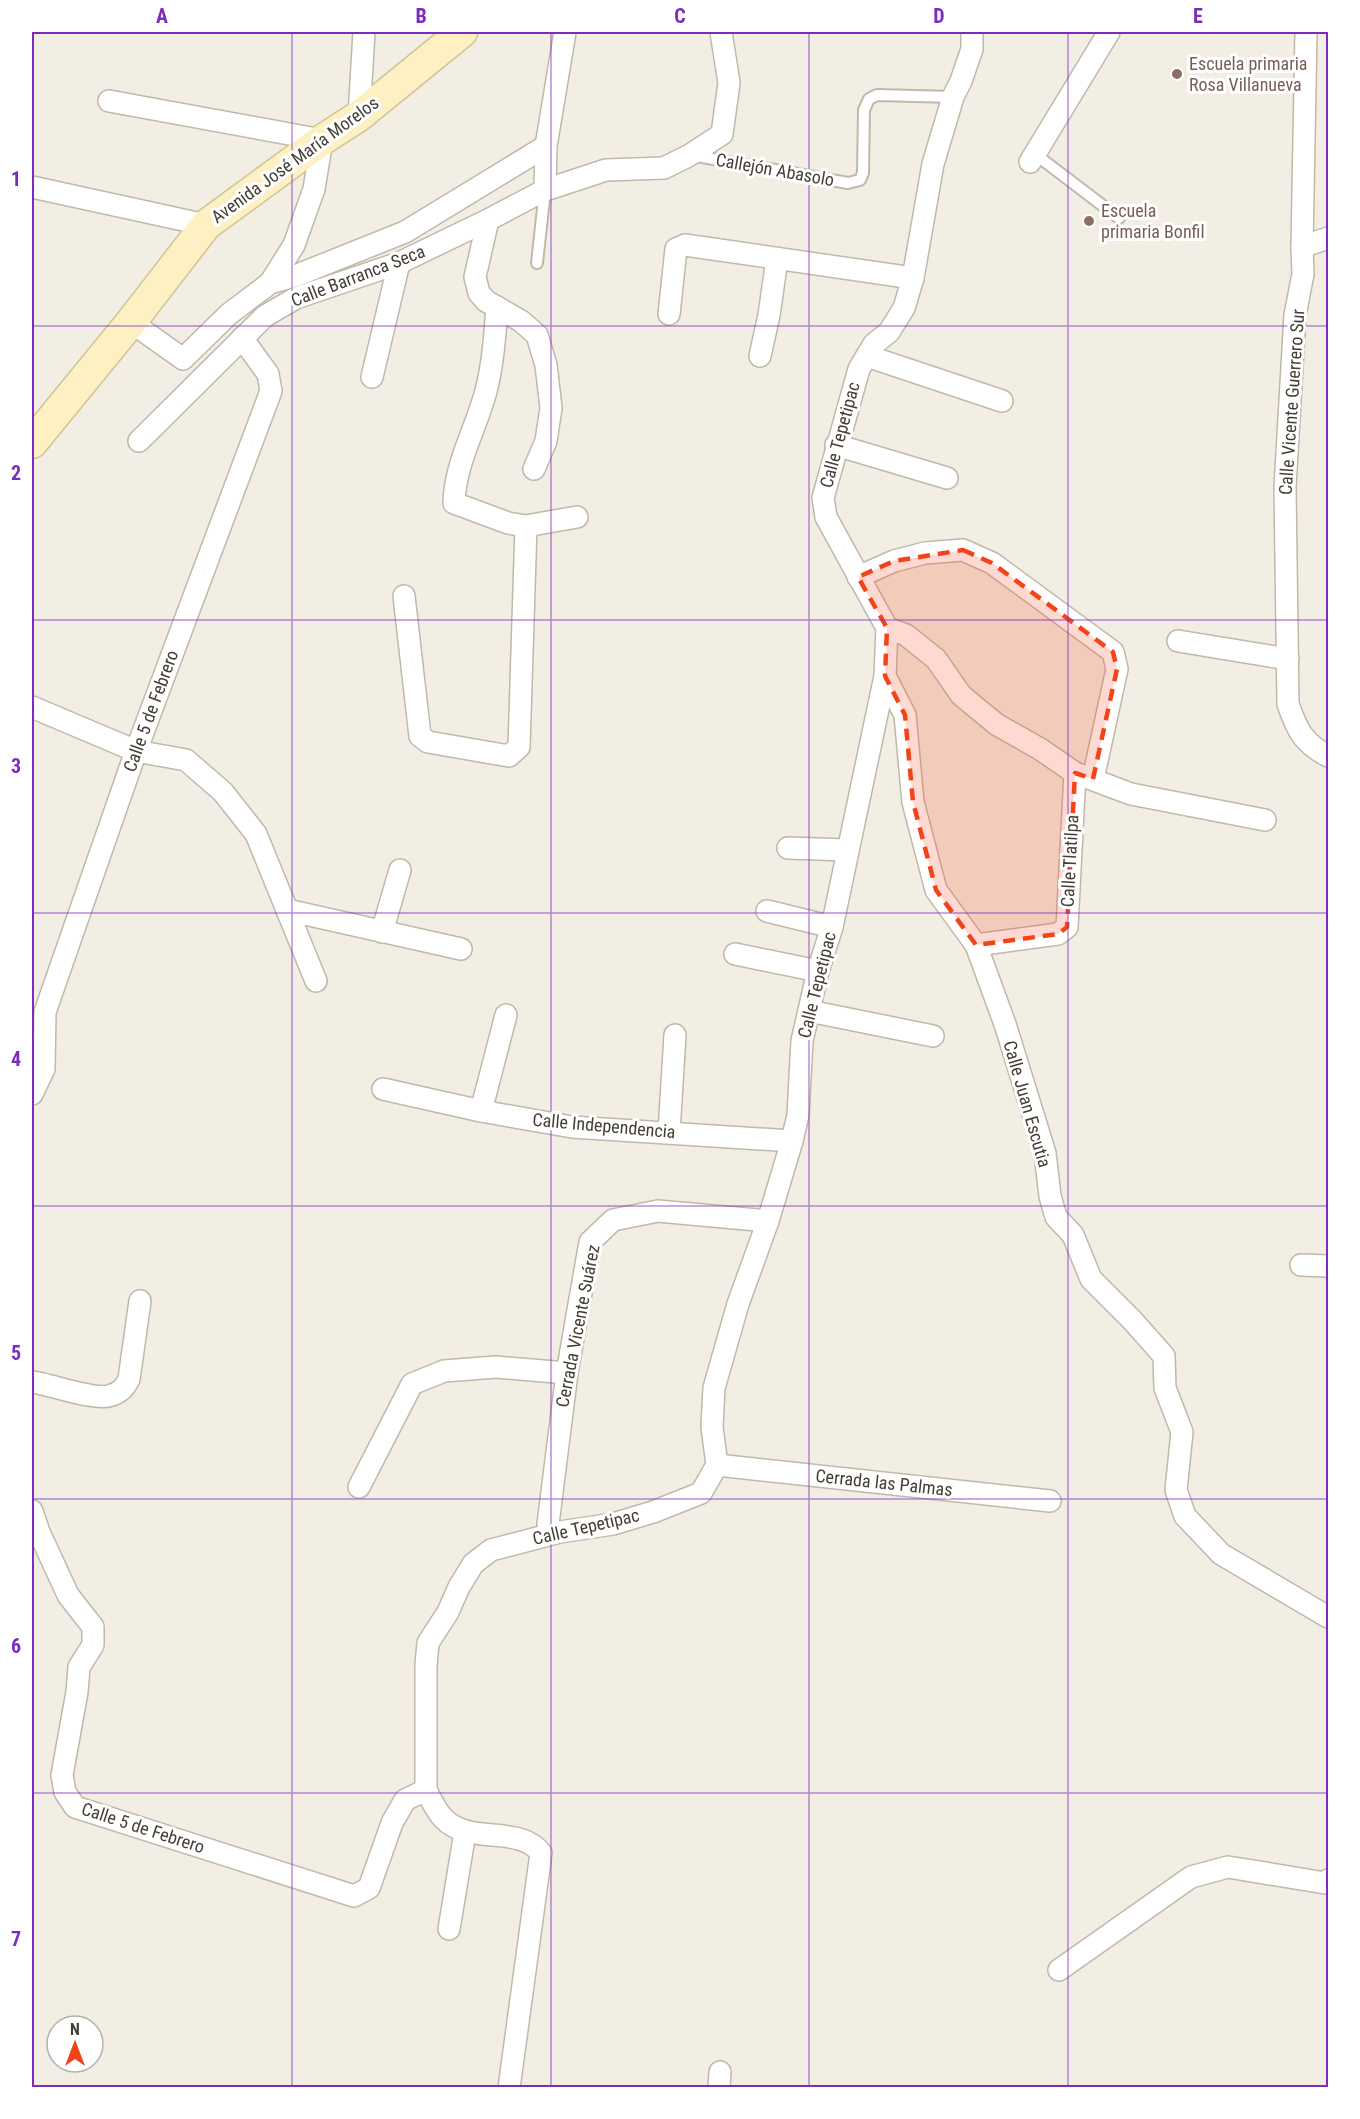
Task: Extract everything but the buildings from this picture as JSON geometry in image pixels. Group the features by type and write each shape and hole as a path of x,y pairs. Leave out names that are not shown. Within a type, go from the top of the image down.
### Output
{"main road":[{"name":"Avenida José María Morelos","path":"32,443 41,416 131,322 206,225 322,140 359,116 462,32"}],"street":[{"path":"359,116 364,32"},
{"path":"545,189 546,146 565,32"},
{"path":"690,155 722,134 729,82 721,32"},
{"name":"Calle Tepetipac","path":"426,1790 428,1643 448,1612 473,1564 491,1550 560,1532 613,1524 653,1512 701,1493 717,1465 712,1428 714,1388 738,1304 768,1221 792,1141 798,1115 802,1041 808,1011 832,927 885,676 887,628 826,517 823,498 859,369 874,344 889,332 904,308 913,278 933,164 953,97 972,49 972,32"},
{"path":"1032,158 1109,32"},
{"name":"Calle Vicente Guerrero Sur","path":"1306,32 1303,274 1295,315 1285,487 1288,704 1297,730 1313,748 1329,756"},
{"path":"109,100 322,140 314,189 306,212 294,245 270,283 213,328 183,359 131,322"},
{"path":"270,283 295,276 405,232 546,146"},
{"name":"Calle Barranca Seca","path":"139,441 265,316 296,298 399,263 488,220 545,189 606,170 664,168 690,155"},
{"path":"32,187 206,225"},
{"path":"488,220 475,277 479,293 486,301 521,321 537,335 546,365 550,408 546,441 534,469"},
{"path":"1302,247 1329,238"},
{"path":"669,314 676,249 685,245 913,278"},
{"path":"760,356 777,259"},
{"path":"372,377 399,263"},
{"path":"497,307 486,390 457,475 454,503 508,523 526,526 577,517"},
{"name":"Calle 5 de Febrero","path":"32,1094 45,1012 136,752 271,391 268,374 242,338"},
{"path":"867,356 1002,401"},
{"path":"836,445 947,478"},
{"path":"404,596 420,736 428,742 508,756 519,747 526,526"},
{"name":"Calle Tlatilpa","path":"858,577 894,561 925,553 963,550 992,563 1113,652 1117,669 1084,776 1067,927 1058,934 976,945"},
{"path":"887,628 906,635 936,659 961,695 996,724 1084,776 1131,794 1264,820"},
{"path":"1178,641 1288,659"},
{"name":"Calle Juan Escutia","path":"885,676 905,715 913,802 936,890 976,945 1005,1024 1045,1152 1050,1196 1056,1217 1073,1235 1091,1279 1164,1356 1165,1388 1182,1432 1176,1490 1185,1516 1221,1554 1329,1617"},
{"path":"32,707 136,752 186,760 223,792 256,834 316,981"},
{"path":"788,848 847,850"},
{"path":"382,932 400,870"},
{"path":"287,910 460,949"},
{"path":"766,911 832,927"},
{"path":"735,954 818,971"},
{"path":"808,1011 933,1036"},
{"path":"482,1112 506,1015"},
{"path":"669,1132 675,1035"},
{"name":"Calle Independencia","path":"383,1089 482,1112 572,1126 792,1141"},
{"name":"Cerrada Vicente Suárez","path":"548,1524 567,1373 590,1242 613,1220 658,1211 768,1221"},
{"path":"1301,1265 1329,1266"},
{"path":"32,1382 94,1396 110,1397 123,1390 129,1379 140,1301"},
{"path":"359,1486 412,1384 444,1371 495,1367 567,1373"},
{"name":"Cerrada las Palmas","path":"717,1465 1050,1501"},
{"name":"Calle 5 de Febrero","path":"32,1512 68,1595 93,1628 93,1645 79,1667 77,1692 62,1775 65,1792 75,1807 354,1896 369,1888 392,1822 405,1800 426,1790"},
{"path":"426,1790 442,1818 453,1827 465,1832 527,1840 541,1852 509,2088"},
{"path":"449,1929 465,1832"},
{"path":"1059,1970 1191,1877 1228,1867 1325,1883 1329,1880"}],"lane":[{"name":"Callejón Abasolo","path":"690,155 848,183 860,180 863,173 864,110 869,99 877,95 953,97"},
{"path":"1032,158 1119,218"},
{"path":"537,263 545,189"}],"highlighted area":[{"path":"963,550 992,563 1113,652 1117,669 1093,779 1075,773 1067,927 1058,934 976,945 936,890 913,802 905,715 885,676 887,628 858,577 894,561"}],"place":[{"name":"Escuela primaria Rosa Villanueva","path":"1177,74"},
{"name":"Escuela primaria Bonfil","path":"1089,221"}]}
